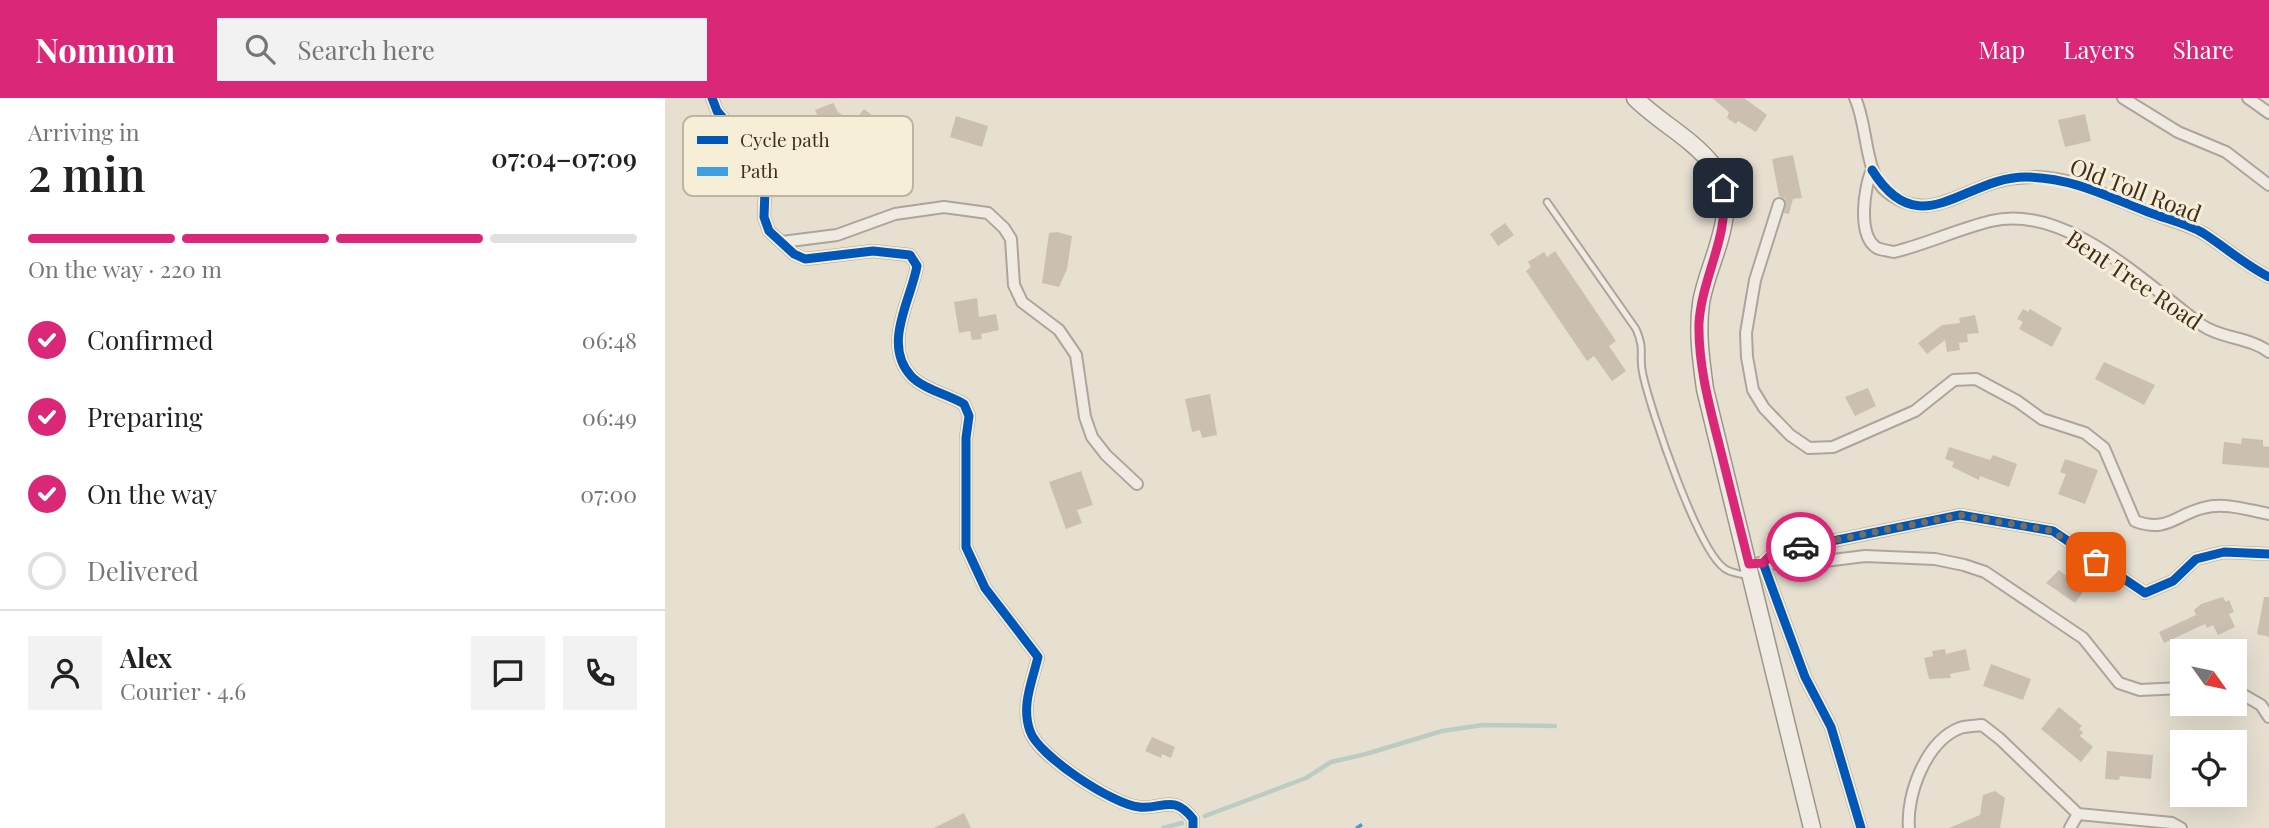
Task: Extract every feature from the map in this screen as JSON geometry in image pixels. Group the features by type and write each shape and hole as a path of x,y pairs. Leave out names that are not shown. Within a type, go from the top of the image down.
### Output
{"main road":[{"path":"1635,98 1702,153 1714,167 1723,188 1725,206 1722,233 1702,300 1699,345 1706,388 1755,568 1812,828"}],"street":[{"path":"712,98 721,116"},
{"path":"1855,98 1866,131 1872,170"},
{"path":"2123,98 2178,132 2226,152 2269,185"},
{"path":"2248,98 2269,113"},
{"name":"Old Toll Road","path":"1872,170 1885,191 1904,202 1926,207 1947,203 1996,182 2020,177 2051,177 2075,183 2202,233 2223,250 2269,277"},
{"name":"Bent Tree Road","path":"1872,170 1864,187 1865,219 1867,236 1877,248 1894,252 1993,221 2048,223 2077,234 2203,327 2238,341 2261,346 2269,352"},
{"path":"765,196 764,217 769,232 794,254 805,259 873,251 910,256 917,266 900,320 901,360 911,377 964,404 969,416 966,438 966,547 985,588 1038,657 1026,701 1030,733 1058,763 1084,782 1139,807 1163,803 1179,806 1193,819 1193,828"},
{"path":"1779,204 1755,280 1745,332 1747,357 1753,390 1764,408 1790,435 1809,448 1833,447 1915,411 1954,380 1976,379 2017,401 2042,419 2085,433 2104,448 2135,521 2151,527 2173,521 2203,507 2231,506 2269,514"},
{"path":"782,242 837,234 895,215 944,207 988,213 1005,228 1011,239 1014,285 1022,302 1059,330 1076,355 1085,418 1092,437 1106,455 1137,484"},
{"path":"1755,568 1773,553 1960,515 2053,531 2145,593 2173,581 2196,559 2224,552 2269,554"},
{"path":"1755,568 1865,556 1935,559 1964,565 1985,572 2083,638 2119,683 2140,690 2170,689"},
{"path":"1755,568 1831,727 1861,828"},
{"path":"2247,697 2261,705 2269,717"},
{"path":"1909,828 1912,788 1941,740 1960,728 1982,725 2078,814 2172,823 2181,828"},
{"path":"2070,828 2078,814"}],"lane":[{"path":"1547,202 1636,329 1644,346 1640,365 1651,412 1704,541 1723,568 1755,568"}],"building":[{"path":"1712,98 1744,98 1767,115 1756,132 1727,118 1729,112"},
{"path":"833,103 843,116 818,116 815,110"},
{"path":"864,109 873,116 858,116"},
{"path":"2085,114 2091,141 2065,147 2058,120"},
{"path":"956,116 988,126 982,147 950,137"},
{"path":"1793,155 1802,198 1793,199 1789,214 1784,213 1785,199 1779,196 1772,159"},
{"path":"1505,223 1514,235 1498,246 1490,234"},
{"path":"1049,233 1072,236 1067,269 1059,287 1042,283"},
{"path":"1555,251 1616,341 1609,346 1626,371 1612,381 1594,356 1587,361 1526,271 1531,267 1528,262 1544,252 1547,257"},
{"path":"977,298 979,317 996,314 999,330 981,334 982,339 972,340 970,331 959,333 954,302"},
{"path":"2023,309 2028,312 2030,309 2062,328 2052,347 2019,329 2023,322 2017,319"},
{"path":"1975,315 1979,333 1967,334 1968,342 1959,343 1960,350 1947,352 1945,340 1927,354 1918,343 1942,325 1960,323 1959,318"},
{"path":"2104,362 2155,385 2144,405 2095,379"},
{"path":"1868,388 1876,406 1855,416 1845,397"},
{"path":"1210,394 1217,435 1202,438 1200,430 1192,432 1185,399"},
{"path":"2242,438 2263,440 2263,446 2269,447 2269,468 2222,464 2224,442 2241,444"},
{"path":"1949,447 1990,460 1993,455 2017,464 2009,487 1980,476 1979,480 1952,467 1954,462 1945,459"},
{"path":"2065,459 2098,470 2085,504 2058,494 2066,474 2060,472"},
{"path":"1081,471 1093,505 1077,510 1082,523 1066,529 1049,482"},
{"path":"2059,570 2084,590 2075,603 2046,583"},
{"path":"2223,597 2226,602 2229,600 2234,612 2229,614 2235,627 2218,635 2213,625 2207,628 2205,624 2164,643 2159,632 2196,615 2194,610 2201,604"},
{"path":"2264,597 2269,597 2269,637 2257,634"},
{"path":"1945,649 1946,654 1966,649 1970,670 1950,674 1951,678 1929,679 1924,658 1933,656 1932,651"},
{"path":"1991,664 2031,679 2023,700 1983,686"},
{"path":"2059,707 2082,726 2079,729 2083,732 2080,736 2093,747 2081,762 2041,729"},
{"path":"1152,737 1175,747 1171,758 1162,754 1161,758 1145,751"},
{"path":"2107,751 2153,755 2151,779 2120,776 2119,780 2105,779"},
{"path":"1995,791 2005,798 2000,828 1949,828 1980,815 1983,795"},
{"path":"964,813 971,828 934,828"}],"waterway":[{"path":"1205,816 1306,778 1331,762 1442,731 1483,725 1555,726"},
{"path":"1163,828 1182,823"}],"cycle path":[{"path":"712,98 721,116"},
{"path":"1872,170 1890,192 1908,203 1926,206 2005,180 2027,177 2074,184 2196,230 2269,277"},
{"path":"765,196 764,217 769,231 794,254 805,259 873,251 910,255 917,266 901,322 899,350 911,376 922,385 964,404 969,416 966,438 966,547 985,588 1038,657 1028,694 1030,731 1036,741 1061,766 1096,789 1139,807 1167,804 1179,807 1193,819 1193,828"},
{"path":"1861,828 1831,727 1805,677 1763,563 1773,553 1960,515 2053,531 2145,593 2173,581 2196,559 2224,552 2269,554"}],"way so far":[{"path":"1801,547 1960,515 2053,531 2096,562"}],"route":[{"path":"1723,188 1725,206 1722,233 1702,300 1699,322 1699,345 1706,388 1749,564 1763,563 1773,553 1801,547"}]}
